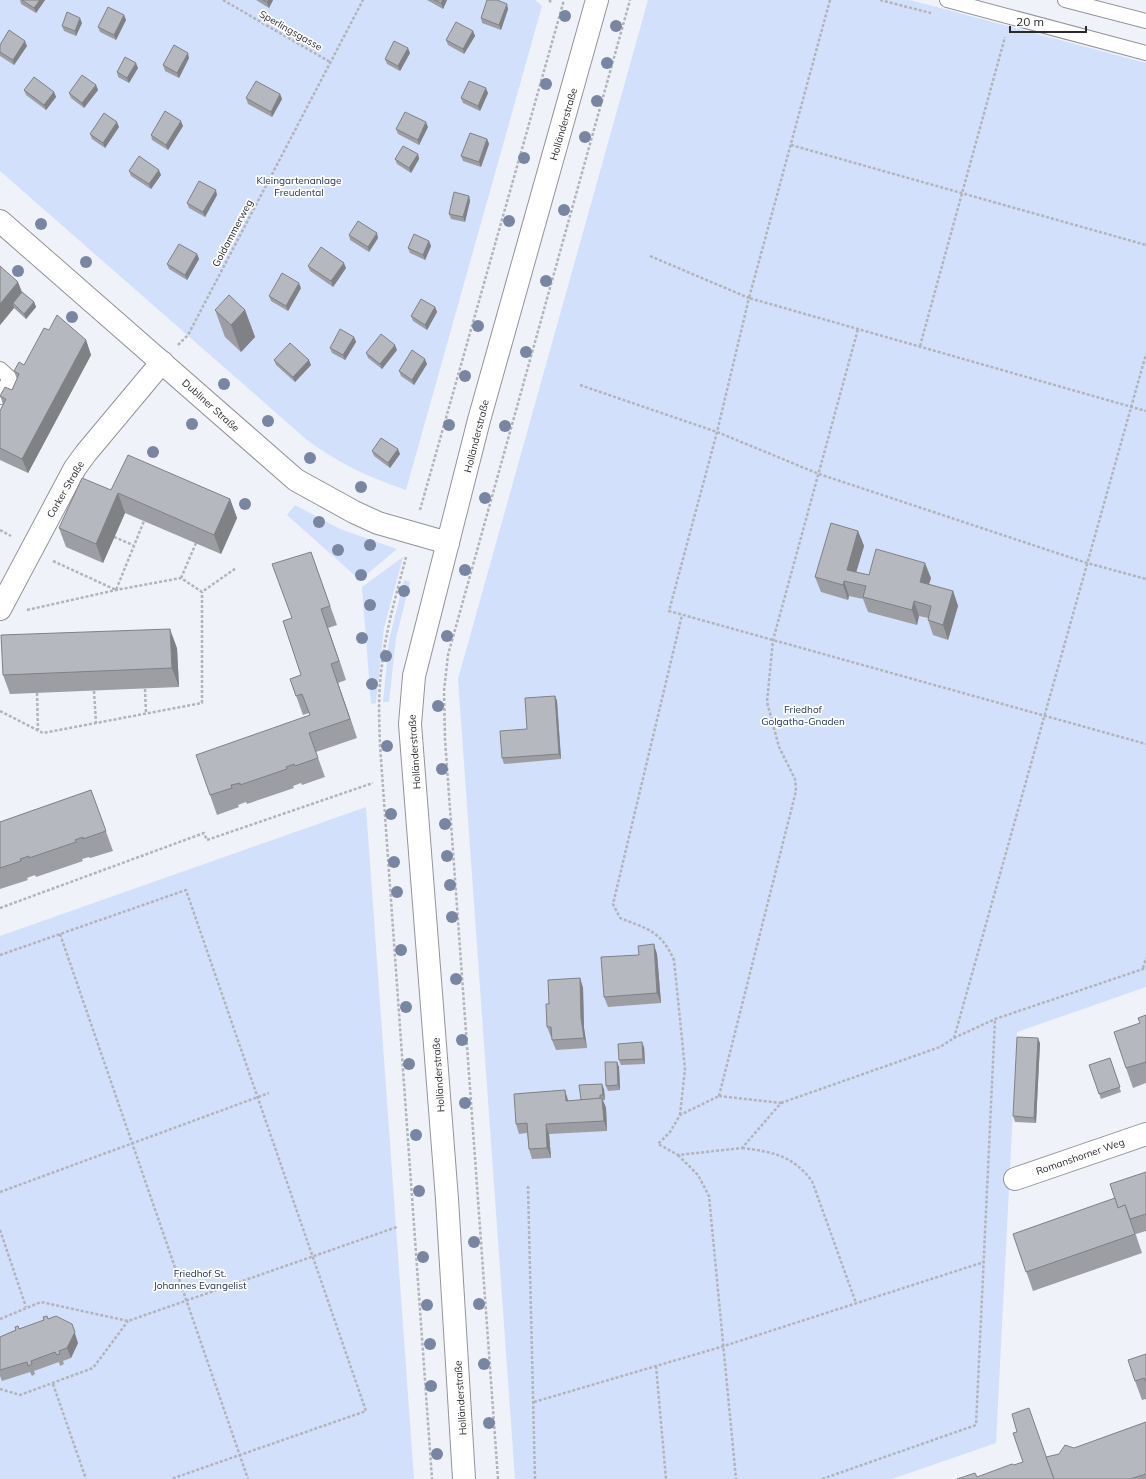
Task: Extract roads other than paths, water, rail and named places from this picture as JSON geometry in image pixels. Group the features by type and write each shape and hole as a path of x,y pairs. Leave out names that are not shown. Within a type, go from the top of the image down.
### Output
{"street":[{"name":"Holländerstraße","path":"464,1479 448,1205 410,724 414,676 479,420 598,0"},
{"name":"Dubliner Straße","path":"0,221 296,480 378,523 448,543"},
{"name":"Corker Straße","path":"0,609 75,468 162,362"},
{"name":"Romanshorner Weg","path":"1015,1179 1146,1134"}],"lane":[{"path":"947,0 1146,53"},
{"path":"1065,0 1146,21"},
{"path":"0,369 10,378 0,397"}],"park label":[{"name":"Kleingartenanlage Freudental","path":"299,186"},
{"name":"Friedhof Golgatha-Gnaden","path":"803,714"},
{"name":"Friedhof St. Johannes Evangelist","path":"200,1278"}]}
